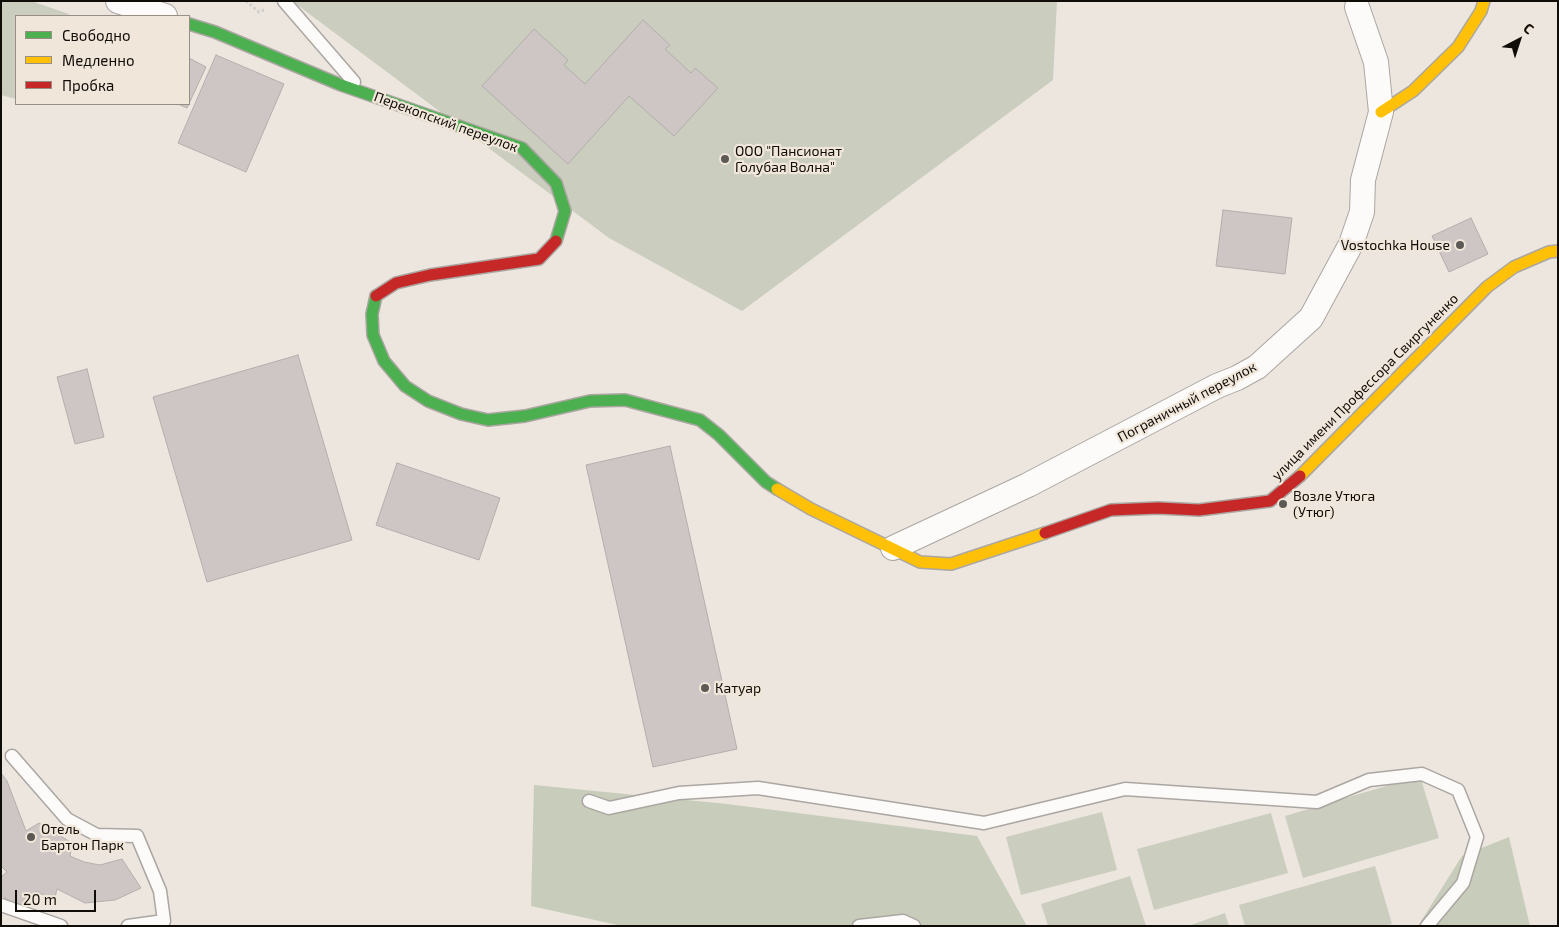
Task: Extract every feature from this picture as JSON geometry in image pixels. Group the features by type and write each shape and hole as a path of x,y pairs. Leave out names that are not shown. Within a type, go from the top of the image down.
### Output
{"street":[{"path":"118,1 162,15"},
{"path":"1381,112 1413,91 1458,46 1481,11 1484,1"},
{"name":"Пограничный переулок","path":"893,548 1028,485 1257,367 1311,318 1351,244 1362,212 1363,180 1381,112 1376,62 1357,7"},
{"name":"Перекопский переулок","path":"190,24 215,32 362,92 522,148 556,183 565,211 558,239 539,259 422,277 396,283 376,294 372,314 373,335 384,361 405,386 428,401 461,414 488,420 525,416 590,401 625,400 700,420 719,435 766,482 811,509 893,548"},
{"name":"улица имени Профессора Свиргуненко","path":"893,548 920,562 951,564 1010,546 1111,510 1158,508 1200,510 1270,501 1301,475 1487,287 1514,268 1549,252 1558,251"}],"lane":[{"path":"278,3 362,92"},
{"path":"12,756 67,819 97,835 137,836 160,891 164,921 128,926"},
{"path":"589,801 609,808 678,793 758,788 984,823 1125,789 1317,802 1369,780 1422,774 1458,790 1477,837 1463,883 1428,926"},
{"path":"1,905 60,926"},
{"path":"859,926 903,921 914,926"}],"path":[{"path":"246,1 260,12 278,3"}],"shaded area":[{"path":"1,1 31,1 69,14 15,15 15,99 1,95"},
{"name":"ООО \"Пансионат Голубая Волна\"","path":"292,1 1057,1 1053,80 742,311 609,238"},
{"path":"1420,776 1439,838 1303,878 1285,816"},
{"path":"1102,812 1117,870 1021,895 1006,837"},
{"path":"1271,813 1288,873 1154,910 1137,849"},
{"path":"1375,866 1392,924 1385,926 1245,926 1239,905"},
{"path":"1130,876 1146,926 1048,926 1041,904"},
{"path":"1225,913 1229,926 1188,926"}],"green space":[{"path":"534,785 727,804 977,836 1027,926 622,926 531,906"},
{"path":"1509,837 1530,926 1418,926 1462,856"}],"building":[{"path":"643,20 670,45 665,49 691,73 695,68 718,88 674,136 629,96 568,164 482,86 534,29 568,60 564,65 585,84"},
{"path":"216,55 284,84 246,172 178,143"},
{"path":"190,59 206,67 190,102"},
{"path":"1223,210 1292,218 1285,274 1216,266"},
{"name":"Vostochka House","path":"1471,218 1488,254 1449,272 1432,236"},
{"path":"298,355 352,540 207,582 153,397"},
{"path":"87,369 104,437 75,444 57,377"},
{"path":"670,446 737,749 653,767 586,465"},
{"path":"397,463 500,498 479,560 376,525"},
{"name":"Отель Бартон Парк","path":"1,773 7,781 26,831 39,823 72,843 70,856 84,862 100,865 122,859 141,888 115,900 85,903 57,889 54,901 36,891 22,910 1,895 1,877 7,872 1,866"}],"traffic: fast":[{"path":"190,24 215,32 341,85 522,148 556,183 565,211 556,241"},
{"path":"376,296 372,314 373,335 384,361 405,386 428,401 461,414 488,420 525,416 590,401 625,400 700,420 719,435 766,482 777,489"}],"traffic: slow":[{"path":"1381,112 1413,91 1458,47 1481,11 1484,1"},
{"path":"1300,476 1487,287 1514,267 1549,252 1558,251"},
{"path":"777,489 811,509 920,562 951,564 1045,533"}],"traffic: jam":[{"path":"376,296 396,283 430,275 539,259 556,241"},
{"path":"1045,533 1111,510 1158,508 1199,510 1270,501 1300,476"}],"place":[{"name":"ООО \"Пансионат Голубая Волна\"","path":"725,159"},
{"name":"Vostochka House","path":"1460,245"},
{"name":"Возле Утюга (Утюг)","path":"1283,504"},
{"name":"Катуар","path":"705,688"},
{"name":"Отель Бартон Парк","path":"31,837"}]}
